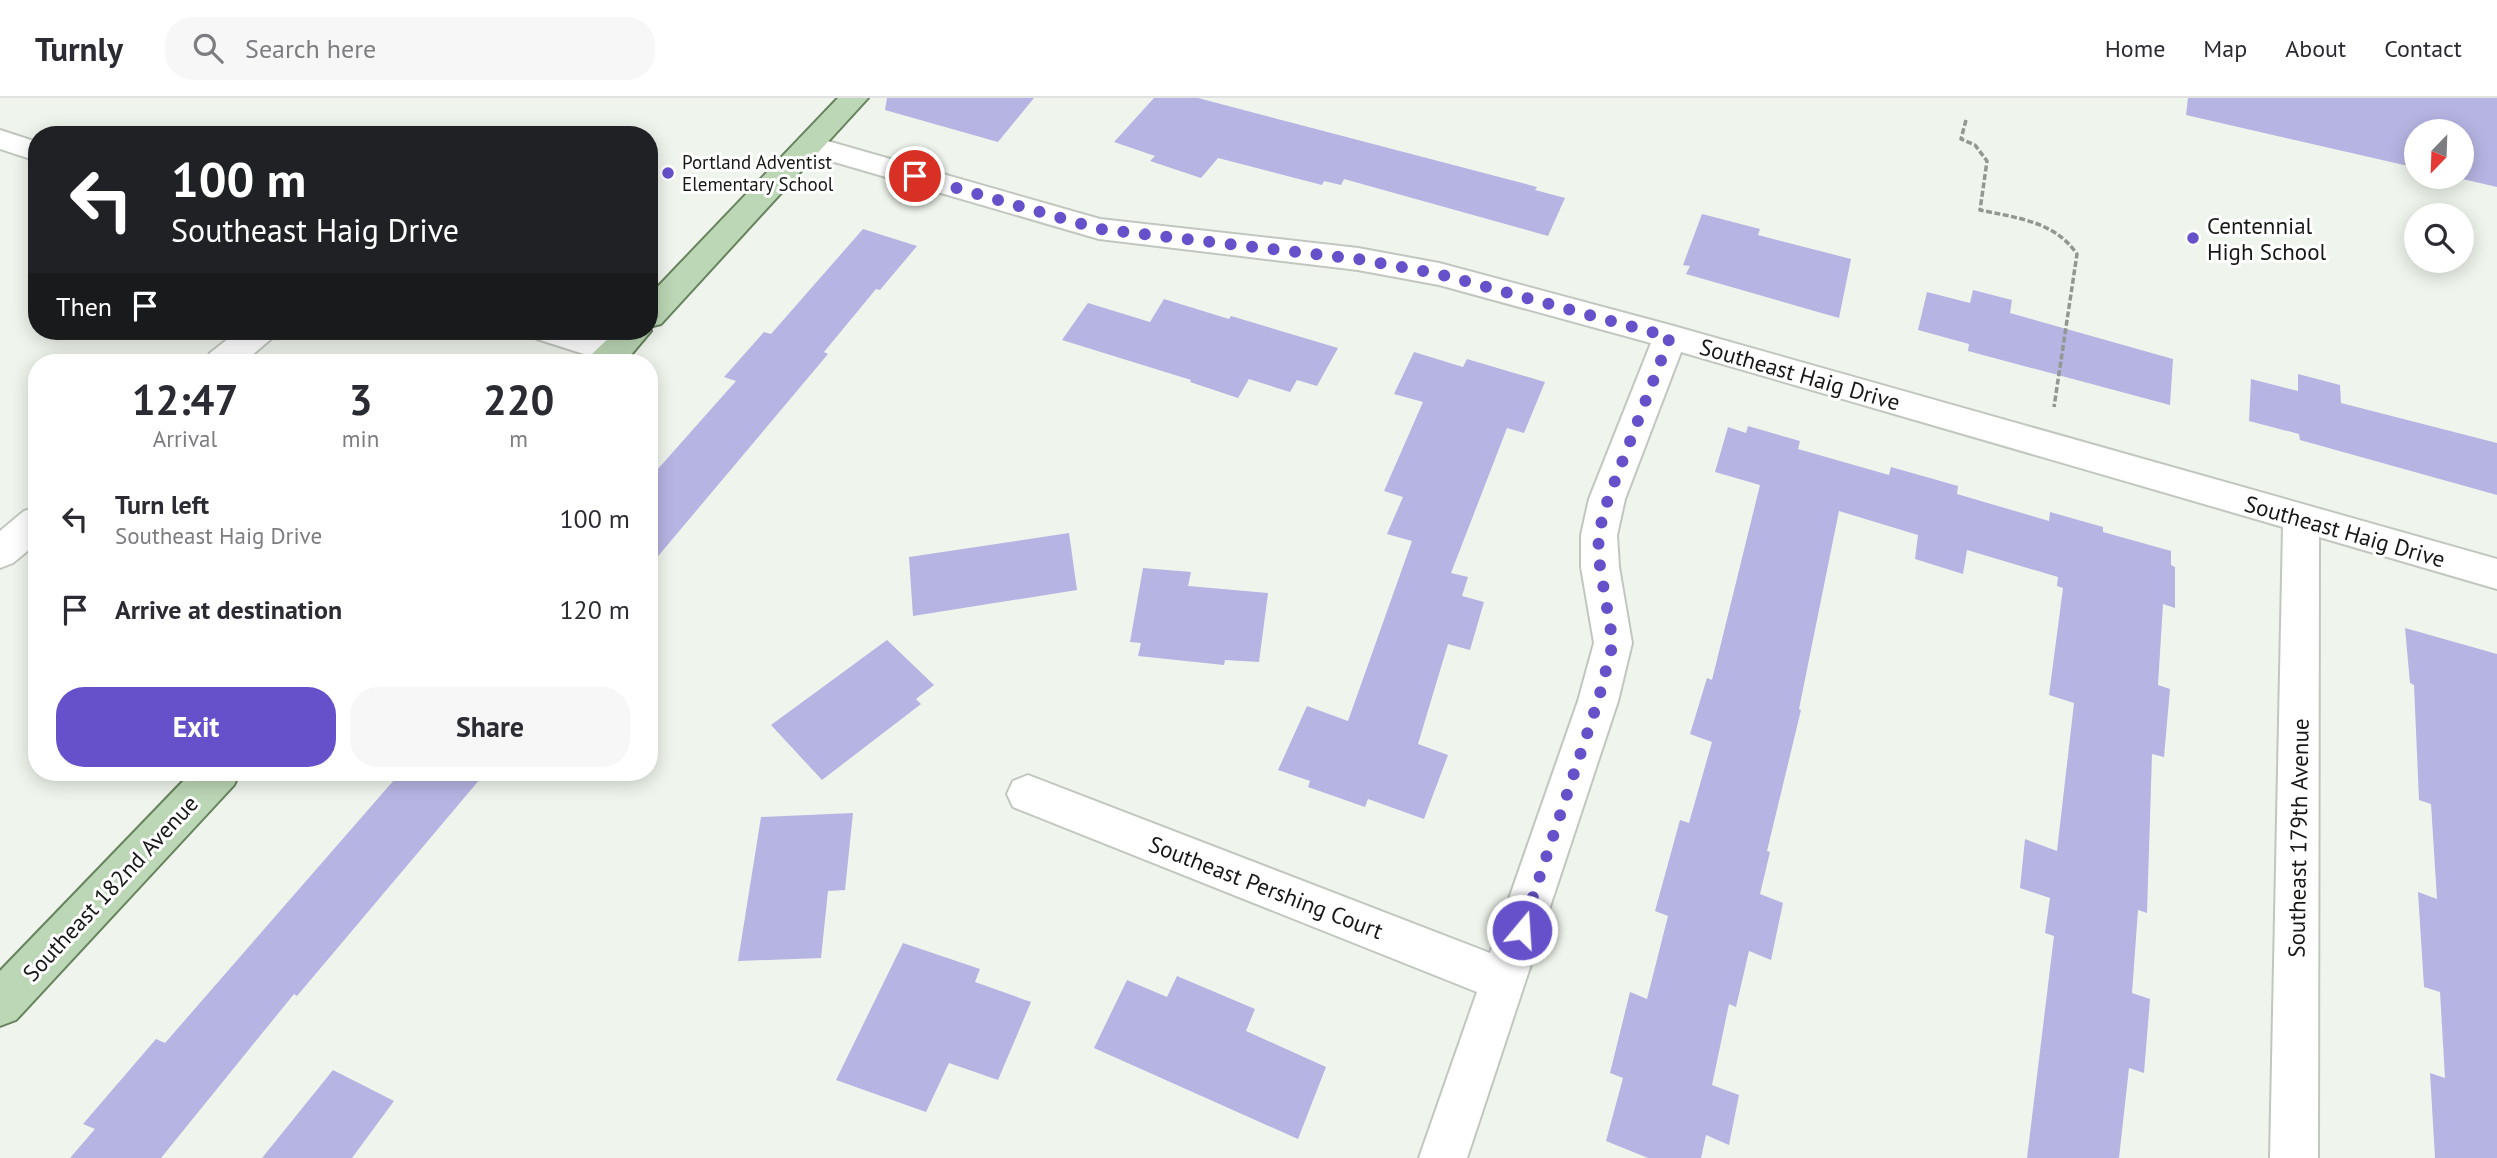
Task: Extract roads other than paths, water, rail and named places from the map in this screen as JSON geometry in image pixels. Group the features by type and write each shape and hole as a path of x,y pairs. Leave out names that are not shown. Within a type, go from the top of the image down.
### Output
{"main road":[{"path":"658,306 854,98"},
{"name":"Southeast 182nd Avenue","path":"0,1004 211,781"}],"street":[{"path":"0,139 28,149"},
{"name":"Southeast Haig Drive","path":"810,145 1099,229 1358,259 1439,274 1670,337 2497,574"},
{"path":"1443,1158 1505,981 1604,678 1613,643 1600,567 1598,535 1608,499 1670,337"},
{"path":"232,354 248,340"},
{"path":"586,340 618,348"},
{"name":"Southeast 179th Avenue","path":"2294,1158 2301,518"},
{"path":"0,553 28,529"},
{"name":"Southeast Pershing Court","path":"1027,793 1505,981"}],"place":[{"name":"Portland Adventist Elementary School","path":"668,173"},
{"name":"Centennial High School","path":"2193,238"}]}
